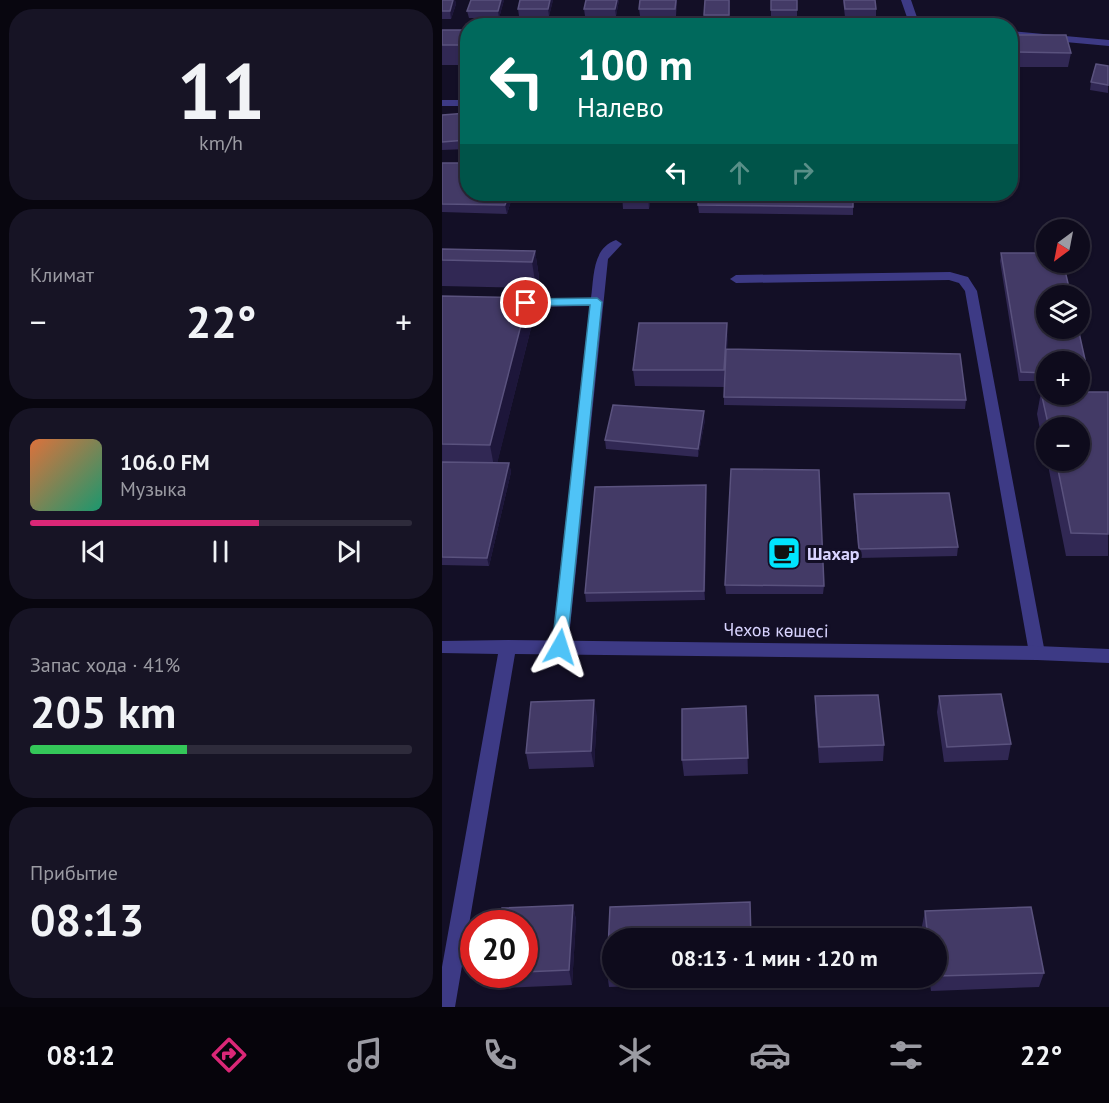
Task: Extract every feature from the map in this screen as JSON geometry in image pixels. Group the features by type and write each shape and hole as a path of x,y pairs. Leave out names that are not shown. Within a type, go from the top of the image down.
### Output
{"street":[{"path":"906,0 912,18"},
{"path":"1018,35 1108,43"},
{"path":"442,103 460,104"},
{"path":"560,647 602,258 616,244"},
{"path":"736,279 950,276 964,280 971,291 1037,653"},
{"path":"491,303 597,302"},
{"path":"445,1007 508,646"},
{"name":"Чехов көшесі","path":"442,647 1037,653 1108,657"}],"building":[{"path":"442,0 453,0 450,11 442,11"},
{"path":"471,0 501,0 498,11 467,11"},
{"path":"520,0 550,0 548,9 518,9"},
{"path":"586,0 617,0 615,9 584,9"},
{"path":"640,0 676,0 675,9 639,9"},
{"path":"705,0 729,0 729,15 704,15"},
{"path":"771,0 797,0 797,10 771,10"},
{"path":"844,0 875,0 876,9 845,9"},
{"path":"442,30 460,30 460,45 442,45"},
{"path":"1018,35 1066,35 1071,53 1018,52"},
{"path":"1096,64 1108,66 1108,85 1091,82"},
{"path":"460,114 460,140 442,142 442,115"},
{"path":"442,163 460,163 460,201 506,201 505,205 442,204"},
{"path":"698,201 853,201 853,207 698,205"},
{"path":"442,249 535,251 532,262 442,260"},
{"path":"1001,253 1036,253 1036,273 1066,273 1068,285 1036,285 1036,339 1080,339 1083,351 1036,351 1036,373 1021,372"},
{"path":"442,296 528,298 490,445 442,444"},
{"path":"639,323 727,323 724,370 633,370"},
{"path":"726,349 960,354 966,400 724,397"},
{"path":"1090,392 1108,392 1108,534 1071,533 1058,471 1090,471 1090,417 1047,417 1044,405 1090,405"},
{"path":"613,405 704,411 698,449 605,440"},
{"path":"442,462 509,463 487,558 442,557"},
{"path":"731,469 819,470 824,586 725,585"},
{"path":"706,485 704,591 585,593 595,487"},
{"path":"949,493 958,547 859,549 854,494"},
{"path":"1001,694 1011,744 947,747 939,696"},
{"path":"878,695 884,745 819,747 815,696"},
{"path":"594,700 591,751 526,753 531,702"},
{"path":"746,706 748,758 682,760 682,709"},
{"path":"750,902 751,928 609,928 610,907"},
{"path":"573,905 569,970 538,971 538,910 502,910 502,908"},
{"path":"1031,907 1044,973 947,976 947,928 927,928 925,911"}],"place":[{"name":"Шахар","path":"784,553"}],"route":[{"path":"526,303 597,302 560,647"}]}
